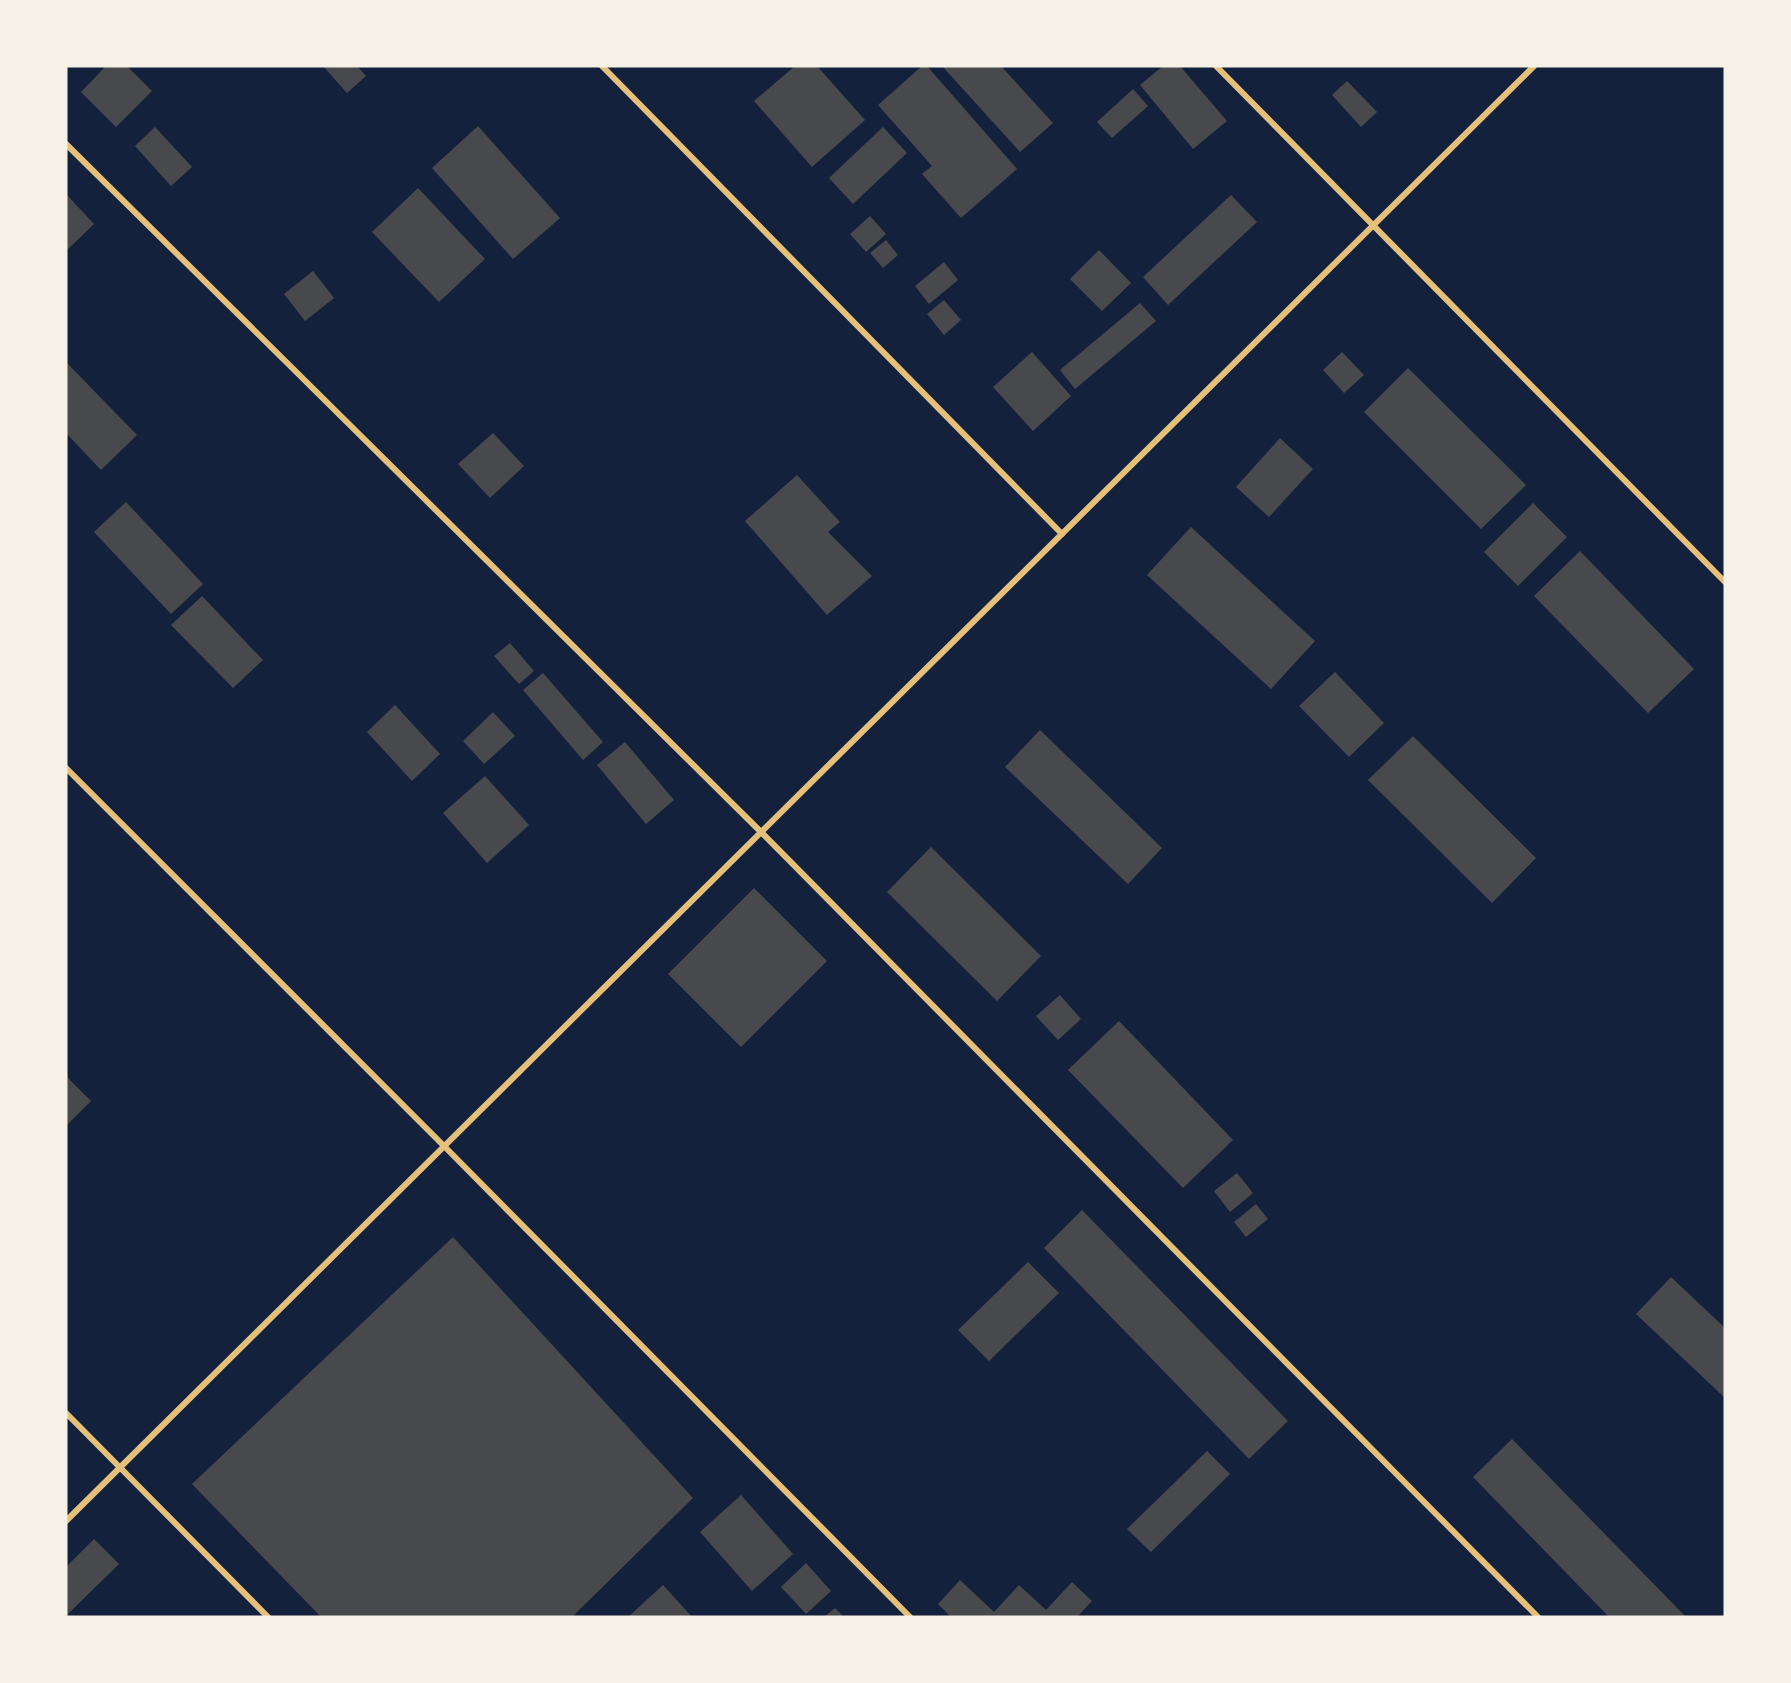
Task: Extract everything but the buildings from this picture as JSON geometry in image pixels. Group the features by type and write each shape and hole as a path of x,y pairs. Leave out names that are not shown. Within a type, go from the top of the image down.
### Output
{"street":[{"path":"602,66 1062,534"},
{"path":"1216,66 1725,582"},
{"path":"66,1521 1534,66"},
{"path":"66,144 761,832 1538,1617"},
{"path":"66,768 910,1617"},
{"path":"66,1413 268,1617"}]}
